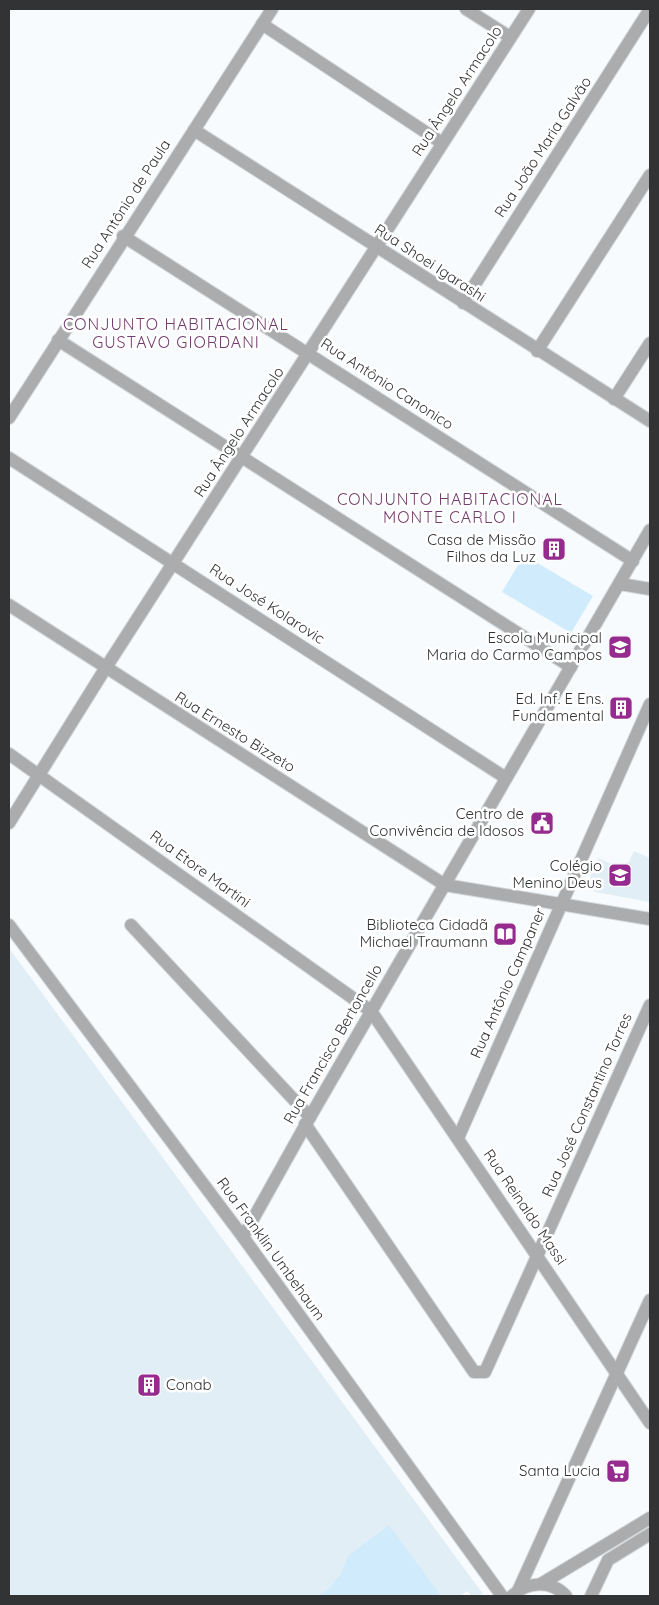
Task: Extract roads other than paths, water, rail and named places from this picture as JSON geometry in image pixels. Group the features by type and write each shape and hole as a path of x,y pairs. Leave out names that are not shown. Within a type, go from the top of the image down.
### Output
{"street":[{"name":"Rua Antônio de Paula","path":"9,418 124,236 272,9"},
{"path":"466,9 510,38"},
{"name":"Rua Ângelo Armacolo","path":"9,823 105,668 529,9"},
{"name":"Rua João Maria Galvão","path":"463,303 650,9"},
{"path":"262,24 442,144"},
{"name":"Rua Shoei Igarashi","path":"194,130 650,422"},
{"path":"537,351 650,175"},
{"name":"Rua Antônio Canonico","path":"124,236 633,561"},
{"path":"58,340 571,667"},
{"path":"614,399 650,343"},
{"name":"Rua José Kolarovic","path":"9,458 506,778"},
{"name":"Rua Francisco Bertoncello","path":"243,1237 307,1120 650,530"},
{"path":"620,584 650,589"},
{"name":"Rua Ernesto Bizzeto","path":"9,605 444,884"},
{"name":"Rua Antônio Campaner","path":"458,1138 650,704"},
{"name":"Rua Etore Martini","path":"9,754 40,774 371,1012"},
{"path":"444,884 650,919"},
{"name":"Rua Franklin Umbehaum","path":"9,925 243,1237 502,1596"},
{"path":"131,926 307,1120"},
{"name":"Rua José Constantino Torres","path":"307,1120 474,1372 485,1372 650,1005"},
{"name":"Rua Reinaldo Massi","path":"371,1012 538,1254 650,1423"},
{"path":"515,1594 650,1300"},
{"path":"515,1594 525,1587 541,1584 650,1518"},
{"path":"591,1596 608,1560 650,1534"},
{"path":"541,1584 556,1588 566,1596"}],"place":[{"name":"Casa de Missão Filhos da Luz","path":"554,549"},
{"name":"Escola Municipal Maria do Carmo Campos","path":"620,647"},
{"name":"Ed. Inf. E Ens. Fundamental","path":"621,708"},
{"name":"Centro de Convivência de Idosos","path":"542,823"},
{"name":"Colégio Menino Deus","path":"620,875"},
{"name":"Biblioteca Cidadã Michael Traumann","path":"505,934"},
{"name":"Conab","path":"149,1385"},
{"name":"Santa Lucia","path":"618,1471"}],"district":[{"name":"CONJUNTO HABITACIONAL GUSTAVO GIORDANI","path":"176,333"},
{"name":"CONJUNTO HABITACIONAL MONTE CARLO I","path":"450,508"}]}
